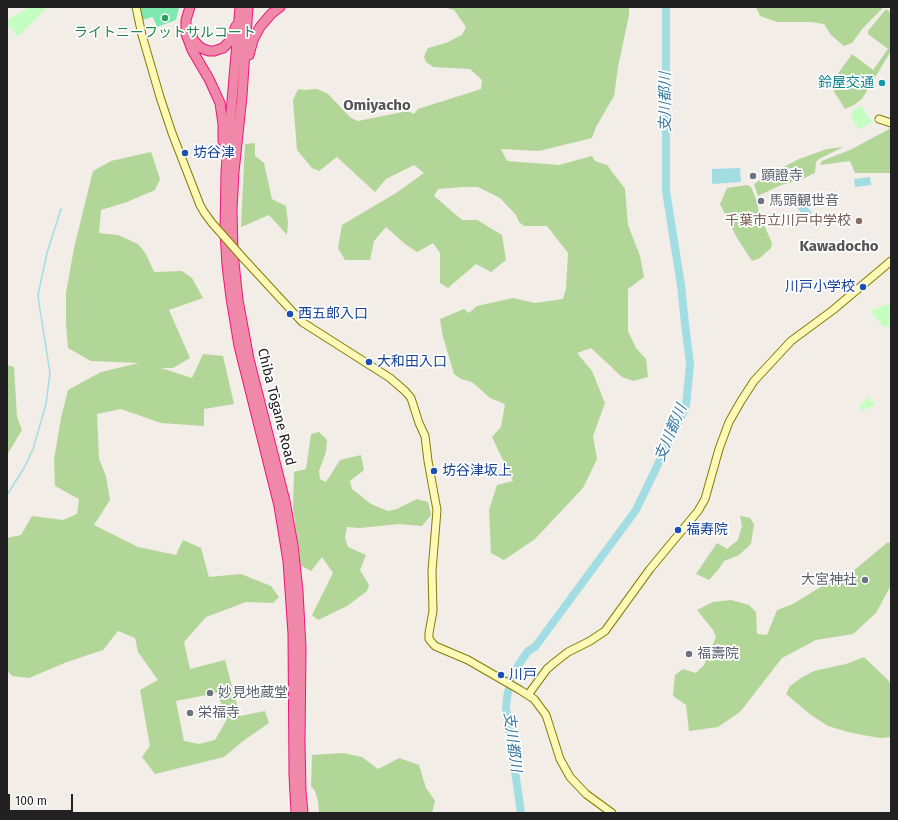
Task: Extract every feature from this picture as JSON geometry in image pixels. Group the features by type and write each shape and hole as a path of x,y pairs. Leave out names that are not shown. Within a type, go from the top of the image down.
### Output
{"highway":[{"path":"190,7 186,20 186,34 192,50 231,122"},
{"path":"196,7 192,14 191,32 194,41 204,50 214,51 223,48 230,41 240,21"},
{"name":"Chiba Tōgane Road","path":"237,98 240,7"},
{"name":"Chiba Tōgane Road","path":"248,7 244,62 222,168 223,229 231,298 239,346 276,493 288,561 293,634 294,776 296,813"},
{"path":"244,62 249,56 253,40 260,27 271,14 280,7"},
{"name":"Chiba Tōgane Road","path":"231,122 234,172 232,236 238,300 249,359 285,501 293,545 298,591 301,648 300,742 303,813"}],"street":[{"path":"136,7 142,35 160,97 172,133 204,212 212,223 293,314 302,322 390,378 411,398 425,436 437,510 432,571 433,611 429,639 435,646 461,656 520,690 537,703 546,715 560,759 570,777 586,794 612,813"},
{"path":"879,119 891,123"},
{"path":"528,695 547,669 554,663 568,652 590,641 605,631 650,569 698,511 705,498 719,449 727,428 741,401 754,381 790,340 833,310 891,261"}],"green space":[{"path":"29,7 48,7 18,37 7,24 7,20"},
{"name":"ライトニーフットサルコート","path":"139,7 179,7 176,20 157,27 153,17 142,20"},
{"path":"444,7 629,7 629,15 618,67 614,96 596,127 592,138 539,151 501,149 507,161 559,165 592,156 595,161 607,165 625,189 628,225 640,256 644,277 628,289 628,331 636,348 646,359 648,377 633,381 622,377 591,348 577,353 592,371 605,403 593,436 597,459 583,488 535,539 504,560 491,553 489,510 497,485 513,481 492,437 501,427 505,404 490,398 472,382 461,379 454,374 443,337 440,319 464,309 469,313 477,306 513,298 535,303 563,299 566,289 568,253 547,226 524,226 500,198 478,187 462,187 438,189 434,196 462,220 477,220 502,235 506,260 491,272 476,264 448,288 440,283 440,253 433,243 417,252 405,244 386,227 374,241 370,260 345,260 338,248 342,225 396,193 424,173 414,165 386,179 375,192 337,157 319,171 312,168 297,150 293,100 298,89 317,89 328,94 351,118 358,121 408,111 414,114 418,109 481,89 482,80 470,69 433,67 426,62 424,57 428,48 446,43 462,35 466,27 454,10"},
{"path":"756,7 884,7 863,28 852,43 844,46 831,35 824,24 811,22 777,22 760,16"},
{"path":"886,9 891,13 891,51 862,99 845,109 830,85 852,54 873,70 888,49 868,34 868,31"},
{"path":"861,106 872,122 860,129 856,127 851,115 854,110"},
{"path":"891,128 891,173 855,173 850,161 820,165 822,161 852,149"},
{"path":"255,143 255,156 264,163 272,199 286,206 288,223 287,235 269,215 241,227 245,144"},
{"path":"843,147 819,159 816,162 815,173 800,180 781,185 758,196 754,184 764,177 799,159 827,149"},
{"path":"151,152 160,179 155,190 127,202 101,210 99,233 118,235 138,244 146,254 154,272 182,271 192,278 203,298 169,310 190,358 173,368 161,368 192,378 203,354 223,356 234,404 204,409 204,426 161,423 121,409 97,414 99,459 106,476 110,500 94,525 138,547 176,555 183,540 201,548 209,577 241,574 271,586 279,597 273,603 246,602 206,617 184,642 190,669 225,660 240,716 265,711 269,723 243,741 224,757 155,774 142,757 150,746 140,690 158,680 138,652 135,638 118,631 103,650 67,662 29,678 12,676 7,670 7,538 21,535 32,516 63,520 77,514 79,499 55,486 54,460 61,418 68,390 101,372 139,363 91,361 68,348 66,293 74,248 93,171 111,161","holes":["217,693 227,719 215,740 199,744 184,741 176,701"]},
{"path":"747,185 751,187 756,199 760,216 772,243 771,248 760,258 752,261 737,238 720,204 727,188"},
{"path":"888,304 891,308 891,325 885,327 882,326 872,313 872,310"},
{"path":"7,365 14,367 17,417 22,430 7,455"},
{"path":"869,397 875,405 862,411 860,405"},
{"path":"319,432 327,440 326,452 319,471 320,479 326,482 340,460 361,455 364,470 350,481 352,489 371,504 388,511 397,509 417,499 428,502 431,515 422,526 399,524 360,528 347,527 345,538 348,547 366,555 360,570 369,585 367,591 347,606 318,620 312,615 333,573 322,557 311,571 300,565 293,510 294,472 306,469 311,434"},
{"path":"740,516 750,518 754,524 751,544 739,555 724,561 709,580 696,574 717,543 727,549 738,540 742,526"},
{"path":"888,542 891,544 891,585 876,613 853,634 816,640 782,658 740,712 718,727 689,731 686,705 673,696 675,675 683,669 696,673 704,665 716,637 713,630 697,610 713,602 731,600 749,605 756,612 757,634 767,635 777,610 793,604 824,585 852,572"},
{"path":"864,657 889,681 891,686 891,737 881,738 868,736 828,726 811,715 786,694 790,686 814,671 846,664"},
{"path":"343,753 362,757 378,769 399,758 419,765 426,788 435,801 432,813 319,813 318,801 315,791 311,786 312,755"}],"water":[{"path":"740,168 741,182 712,184 712,169"},
{"path":"870,177 871,185 855,187 854,179"},
{"path":"802,200 812,213 805,218 795,205"}],"waterway":[{"name":"支川都川","path":"521,813 506,708 511,679 528,651 535,647 636,510 686,406 690,364 681,285 666,191 666,7"},
{"path":"7,495 24,468 33,449 46,404 50,373 38,295 47,253 61,209"}],"place":[{"name":"ライトニーフットサルコート","path":"165,18"},
{"name":"鈴屋交通","path":"882,83"},
{"name":"坊谷津","path":"185,153"},
{"name":"顕證寺","path":"753,176"},
{"name":"馬頭観世音","path":"761,201"},
{"name":"千葉市立川戸中学校","path":"859,221"},
{"name":"川戸小学校","path":"863,287"},
{"name":"西五郎入口","path":"290,314"},
{"name":"大和田入口","path":"369,362"},
{"name":"坊谷津坂上","path":"434,471"},
{"name":"福寿院","path":"678,530"},
{"name":"大宮神社","path":"865,580"},
{"name":"福壽院","path":"689,654"},
{"name":"川戸","path":"501,675"},
{"name":"妙見地蔵堂","path":"210,693"},
{"name":"栄福寺","path":"190,713"}],"district":[{"name":"Omiyacho","path":"377,106"},
{"name":"Kawadocho","path":"839,247"}]}
